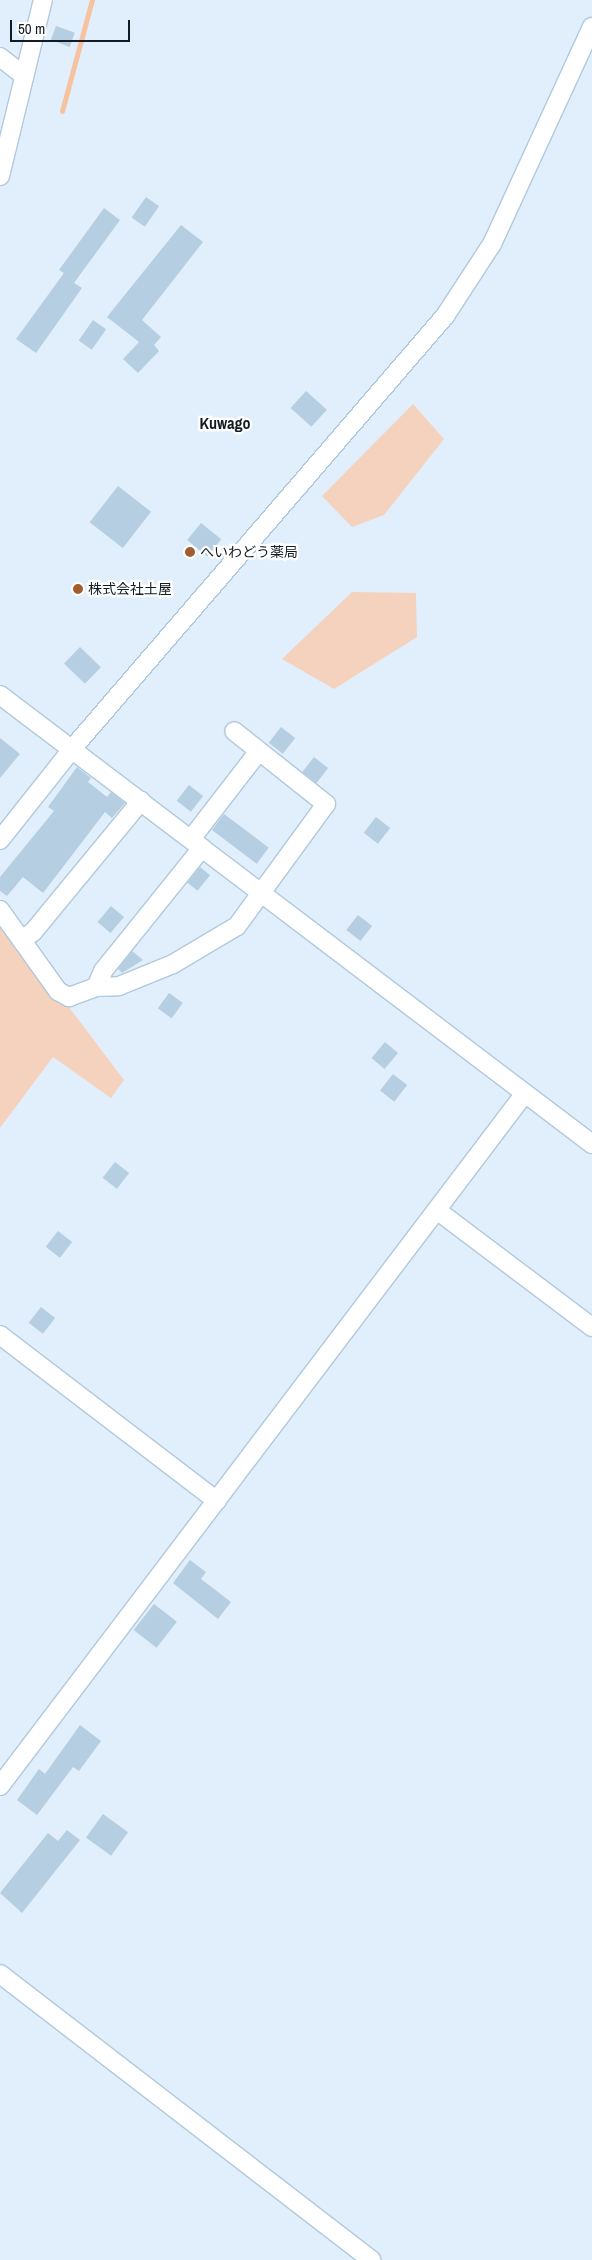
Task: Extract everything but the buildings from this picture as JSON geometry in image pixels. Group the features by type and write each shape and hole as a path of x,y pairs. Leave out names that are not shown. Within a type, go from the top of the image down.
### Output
{"street":[{"path":"0,176 43,0"},
{"path":"0,840 72,749 404,368 468,285 492,244 592,27"},
{"path":"0,58 24,76"},
{"path":"0,695 592,1144"},
{"path":"0,910 58,991 69,997 96,987 119,986 173,964 237,926 326,804 234,731"},
{"path":"96,987 103,971 196,844 259,751"},
{"path":"22,939 33,932 141,801"},
{"path":"0,1786 438,1211 525,1093"},
{"path":"438,1211 592,1327"},
{"path":"0,1335 217,1501"},
{"path":"0,1974 372,2260"}],"shaded area":[{"path":"413,404 444,439 384,515 352,527 322,496"},
{"path":"352,592 416,593 417,637 334,689 282,659"},
{"path":"0,916 124,1080 111,1098 53,1057 0,1128"}],"waterway":[{"path":"62,111 92,0"}],"place":[{"name":"へいわどう薬局","path":"190,552"},
{"name":"株式会社土屋","path":"78,589"}],"district":[{"name":"Kuwago","path":"225,423"}]}
